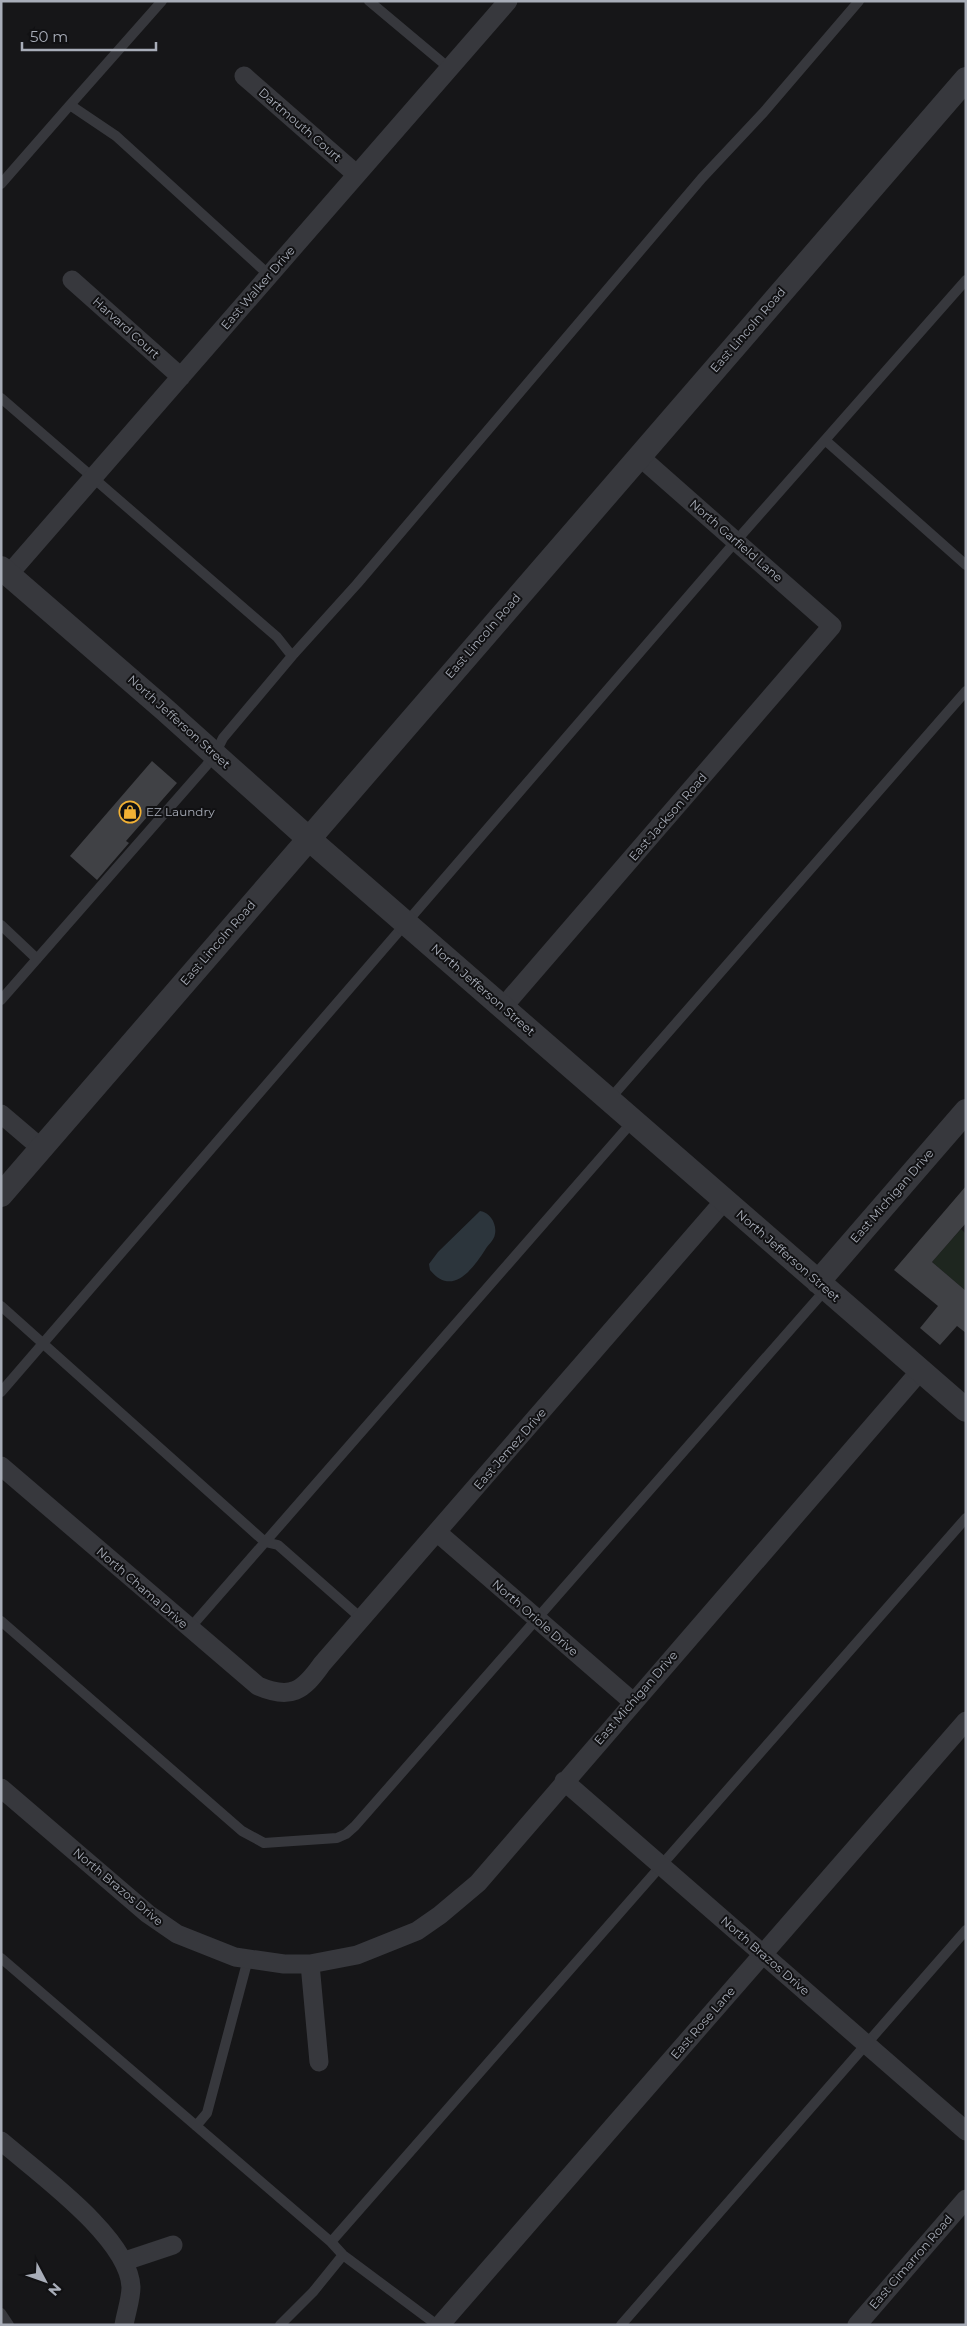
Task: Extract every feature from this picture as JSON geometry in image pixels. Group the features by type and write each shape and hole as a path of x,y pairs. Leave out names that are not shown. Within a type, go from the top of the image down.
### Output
{"street":[{"name":"East Walker Drive","path":"5,571 95,477 508,1"},
{"name":"Dartmouth Court","path":"244,76 356,174"},
{"name":"East Lincoln Road","path":"1,1195 966,79"},
{"name":"Harvard Court","path":"72,280 181,377"},
{"name":"North Garfield Lane","path":"639,456 832,626"},
{"name":"North Jefferson Street","path":"5,571 215,754 308,839 966,1410"},
{"name":"East Jackson Road","path":"503,1007 832,626"},
{"name":"East Michigan Drive","path":"822,1286 966,1111"},
{"path":"1,1114 41,1148"},
{"name":"East Jemez Drive","path":"292,1693 309,1683 362,1619 724,1200"},
{"name":"East Michigan Drive","path":"310,1964 357,1955 417,1931 440,1915 478,1883 564,1781 921,1370"},
{"name":"North Chama Drive","path":"1,1466 258,1686 275,1693 292,1693"},
{"name":"North Oriole Drive","path":"438,1533 633,1702"},
{"name":"East Rose Lane","path":"438,2325 966,1721"},
{"name":"North Brazos Drive","path":"564,1781 966,2131"},
{"name":"North Brazos Drive","path":"1,1788 148,1914 170,1929 235,1957 284,1964 310,1964"},
{"path":"310,1964 319,2062"},
{"path":"1,2141 103,2230 125,2261 131,2287 124,2325"},
{"name":"East Cimarron Road","path":"857,2325 966,2199"},
{"path":"125,2261 173,2245"}],"lane":[{"path":"1,184 162,1"},
{"path":"369,1 449,68"},
{"path":"1,1000 215,754 223,738 292,656 357,584 702,178 763,113 859,1"},
{"path":"70,105 116,136 269,275"},
{"path":"1,1392 736,541 966,280"},
{"path":"1,398 95,477 123,504 278,637 292,656"},
{"path":"825,440 966,565"},
{"path":"609,1100 966,691"},
{"path":"1,925 37,958"},
{"path":"190,1628 633,1121"},
{"path":"1,1621 242,1831 264,1842 337,1838 346,1834 536,1618 822,1286"},
{"path":"1,1306 265,1542 278,1545 362,1619"},
{"path":"331,2242 966,1518"},
{"path":"621,2325 966,1930"},
{"path":"1,1958 331,2242 343,2255 438,2325"},
{"path":"196,2126 207,2113 248,1959"},
{"path":"280,2325 313,2292 343,2255"},
{"path":"1,2313 9,2325"}],"shaded area":[{"path":"480,1211 490,1216 494,1223 495,1234 493,1239 474,1265 461,1278 454,1281 446,1281 438,1278 430,1270 429,1264 438,1252"},
{"path":"961,1229 966,1234 966,1291 932,1262"}],"building":[{"name":"EZ Laundry","path":"152,761 177,783 126,841 129,843 97,880 70,856"},
{"path":"966,1186 966,1223 932,1262 966,1291 966,1333 957,1326 940,1345 920,1328 938,1306 894,1270"}],"place":[{"name":"EZ Laundry","path":"130,812"}]}
